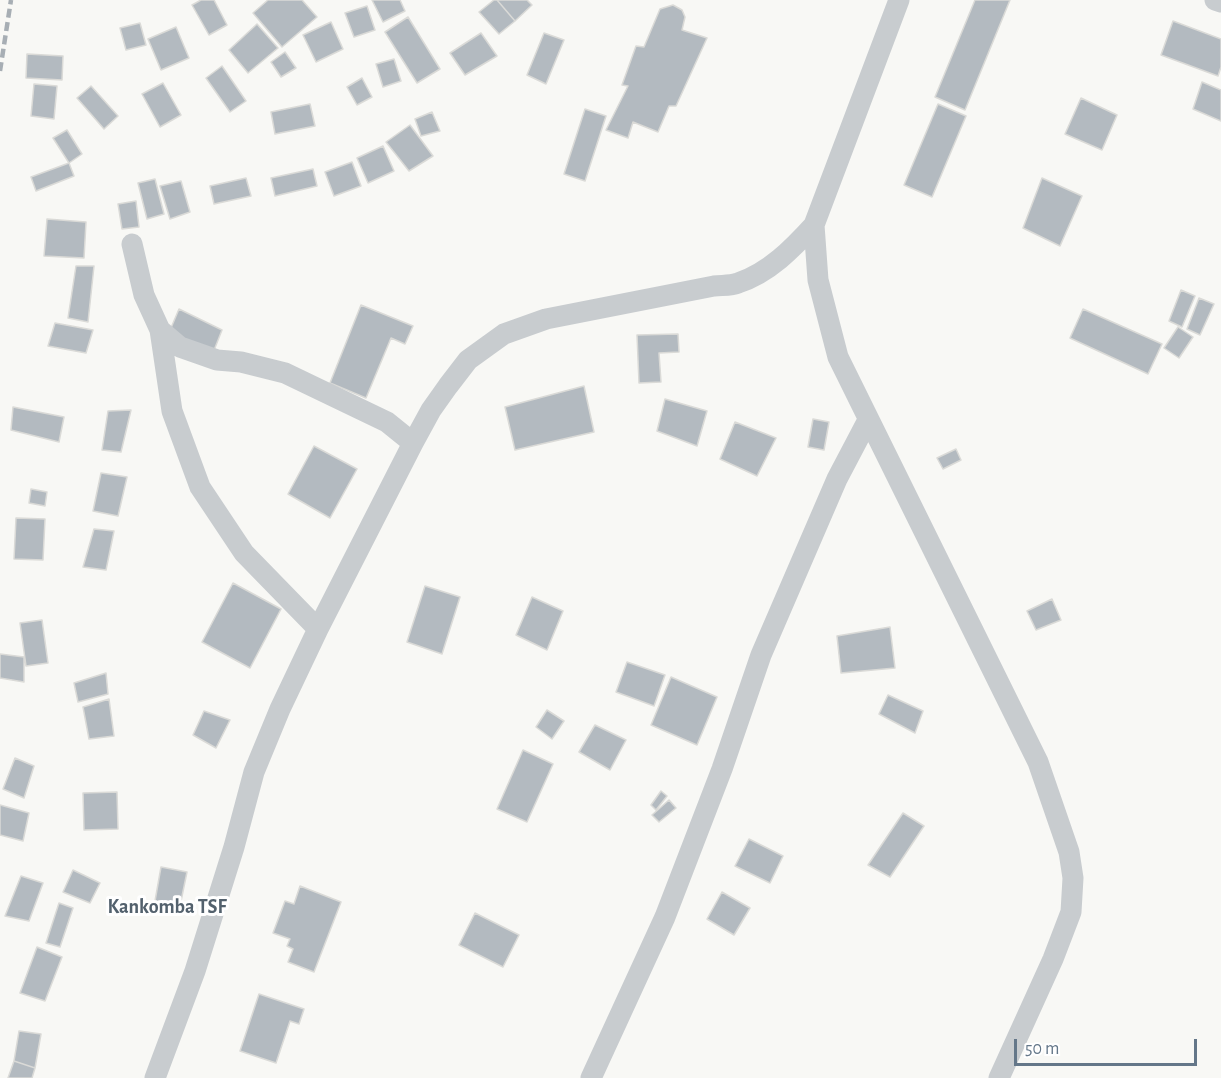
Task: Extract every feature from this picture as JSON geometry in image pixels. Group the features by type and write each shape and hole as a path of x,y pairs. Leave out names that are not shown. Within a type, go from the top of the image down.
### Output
{"street":[{"path":"155,1078 195,971 234,848 254,772 280,709 318,629 431,410 468,360 504,334 546,320 714,286 737,284 760,272 791,250 814,225 899,0"},
{"path":"1215,0 1221,2"},
{"path":"814,225 818,280 838,357 1038,762 1069,852 1073,878 1071,912 1053,959 999,1078"},
{"path":"132,244 144,295 160,330 172,411 200,487 244,554 318,629"},
{"path":"160,330 180,347 201,356 241,362 285,373 387,422 413,443"},
{"path":"591,1078 665,917 722,769 761,655 837,479 868,420"}],"building":[{"path":"201,0 214,0 227,25 209,35 192,5"},
{"path":"268,0 302,0 317,17 282,47 253,13"},
{"path":"372,0 400,0 405,11 383,22"},
{"path":"497,0 515,21 499,34 479,12"},
{"path":"497,0 527,0 532,5 515,21"},
{"path":"975,0 1010,0 965,110 935,97"},
{"path":"673,5 682,10 685,17 682,30 707,38 676,106 669,106 658,132 633,122 628,138 606,130 628,86 622,85 636,46 644,47 660,9"},
{"path":"367,6 375,30 354,37 345,13"},
{"path":"408,17 440,69 417,83 385,32"},
{"path":"1173,21 1221,39 1221,67 1218,76 1161,55"},
{"path":"331,22 343,49 316,62 303,35"},
{"path":"140,23 146,45 126,50 120,28"},
{"path":"257,24 278,48 248,73 229,50"},
{"path":"176,27 189,58 161,70 148,39"},
{"path":"481,33 497,56 465,75 450,53"},
{"path":"544,33 564,40 546,84 527,75"},
{"path":"285,52 296,68 281,77 271,62"},
{"path":"27,54 63,56 62,80 26,78"},
{"path":"394,59 401,81 383,87 376,64"},
{"path":"222,66 246,101 230,112 206,78"},
{"path":"362,78 372,97 357,105 347,87"},
{"path":"1202,82 1221,90 1221,121 1193,109"},
{"path":"163,83 181,115 160,127 142,94"},
{"path":"34,84 57,86 54,119 31,116"},
{"path":"91,86 118,116 104,129 77,98"},
{"path":"1081,98 1117,115 1102,150 1065,134"},
{"path":"310,104 315,126 275,134 271,112"},
{"path":"938,104 966,116 932,197 904,185"},
{"path":"585,109 606,116 585,181 564,174"},
{"path":"432,112 440,131 421,136 415,119"},
{"path":"410,125 433,156 409,171 386,142"},
{"path":"67,130 82,154 69,163 53,138"},
{"path":"383,146 394,171 368,183 357,158"},
{"path":"352,162 361,186 334,196 325,172"},
{"path":"69,163 74,176 36,191 31,177"},
{"path":"313,169 317,186 275,196 271,178"},
{"path":"246,178 251,196 214,204 210,186"},
{"path":"1042,178 1082,196 1060,246 1023,228"},
{"path":"155,179 164,214 147,219 138,183"},
{"path":"181,181 190,212 170,219 160,186"},
{"path":"136,201 139,227 122,229 118,204"},
{"path":"47,219 86,222 84,258 44,256"},
{"path":"76,266 94,266 88,322 68,318"},
{"path":"1181,290 1195,296 1182,327 1169,321"},
{"path":"1199,298 1214,304 1200,335 1187,329"},
{"path":"361,305 413,326 405,344 391,338 366,398 330,383"},
{"path":"179,309 222,330 211,358 168,335"},
{"path":"1083,309 1162,344 1148,374 1070,338"},
{"path":"55,323 93,330 86,353 48,346"},
{"path":"1178,327 1193,337 1179,358 1164,348"},
{"path":"678,334 679,352 659,353 661,382 639,383 637,335"},
{"path":"584,386 594,432 515,450 505,407"},
{"path":"665,399 707,411 697,446 657,431"},
{"path":"13,407 64,417 59,442 11,430"},
{"path":"131,410 121,452 102,450 108,411"},
{"path":"813,419 829,422 824,450 808,447"},
{"path":"735,422 776,438 757,476 720,459"},
{"path":"314,446 357,469 330,518 288,494"},
{"path":"956,449 961,460 943,469 937,458"},
{"path":"101,473 127,477 118,516 93,511"},
{"path":"31,489 47,492 45,506 29,503"},
{"path":"16,518 45,519 43,560 14,559"},
{"path":"94,529 114,531 106,570 83,567"},
{"path":"233,583 281,609 250,668 202,642"},
{"path":"425,586 460,597 442,654 407,642"},
{"path":"532,597 563,611 547,650 516,635"},
{"path":"1052,599 1061,620 1036,630 1027,611"},
{"path":"42,620 48,663 26,666 20,623"},
{"path":"890,627 895,668 841,673 837,636"},
{"path":"0,654 24,657 24,682 0,678"},
{"path":"627,662 665,675 654,706 616,692"},
{"path":"106,673 108,694 78,702 74,683"},
{"path":"671,677 717,697 697,745 651,725"},
{"path":"888,695 923,711 915,733 879,714"},
{"path":"109,699 114,736 89,739 83,707"},
{"path":"547,710 564,721 552,739 536,727"},
{"path":"204,711 230,720 216,748 193,735"},
{"path":"595,725 626,740 610,770 579,752"},
{"path":"523,750 553,764 527,822 497,809"},
{"path":"15,758 34,766 24,798 3,789"},
{"path":"661,791 667,796 656,810 651,805"},
{"path":"117,792 118,829 84,830 83,793"},
{"path":"669,800 676,808 659,822 652,815"},
{"path":"0,805 29,813 23,841 0,835"},
{"path":"903,813 924,826 890,877 868,865"},
{"path":"749,839 783,856 770,883 735,866"},
{"path":"161,867 187,872 180,906 155,901"},
{"path":"73,870 100,883 90,903 63,892"},
{"path":"21,876 43,883 29,921 5,916"},
{"path":"300,886 341,902 314,972 288,962 293,949 287,946 290,939 273,933 285,901 294,904"},
{"path":"722,892 750,908 734,935 707,919"},
{"path":"59,903 73,908 60,947 46,943"},
{"path":"475,913 519,935 503,967 459,945"},
{"path":"37,947 62,957 45,1001 20,993"},
{"path":"259,994 304,1009 299,1024 290,1021 276,1063 240,1051"},
{"path":"19,1031 41,1034 35,1068 14,1061"},
{"path":"14,1061 35,1068 32,1078 8,1078"}],"railway":[{"path":"0,71 11,0"}],"district":[{"name":"Kankomba TSF","path":"167,907"}]}
